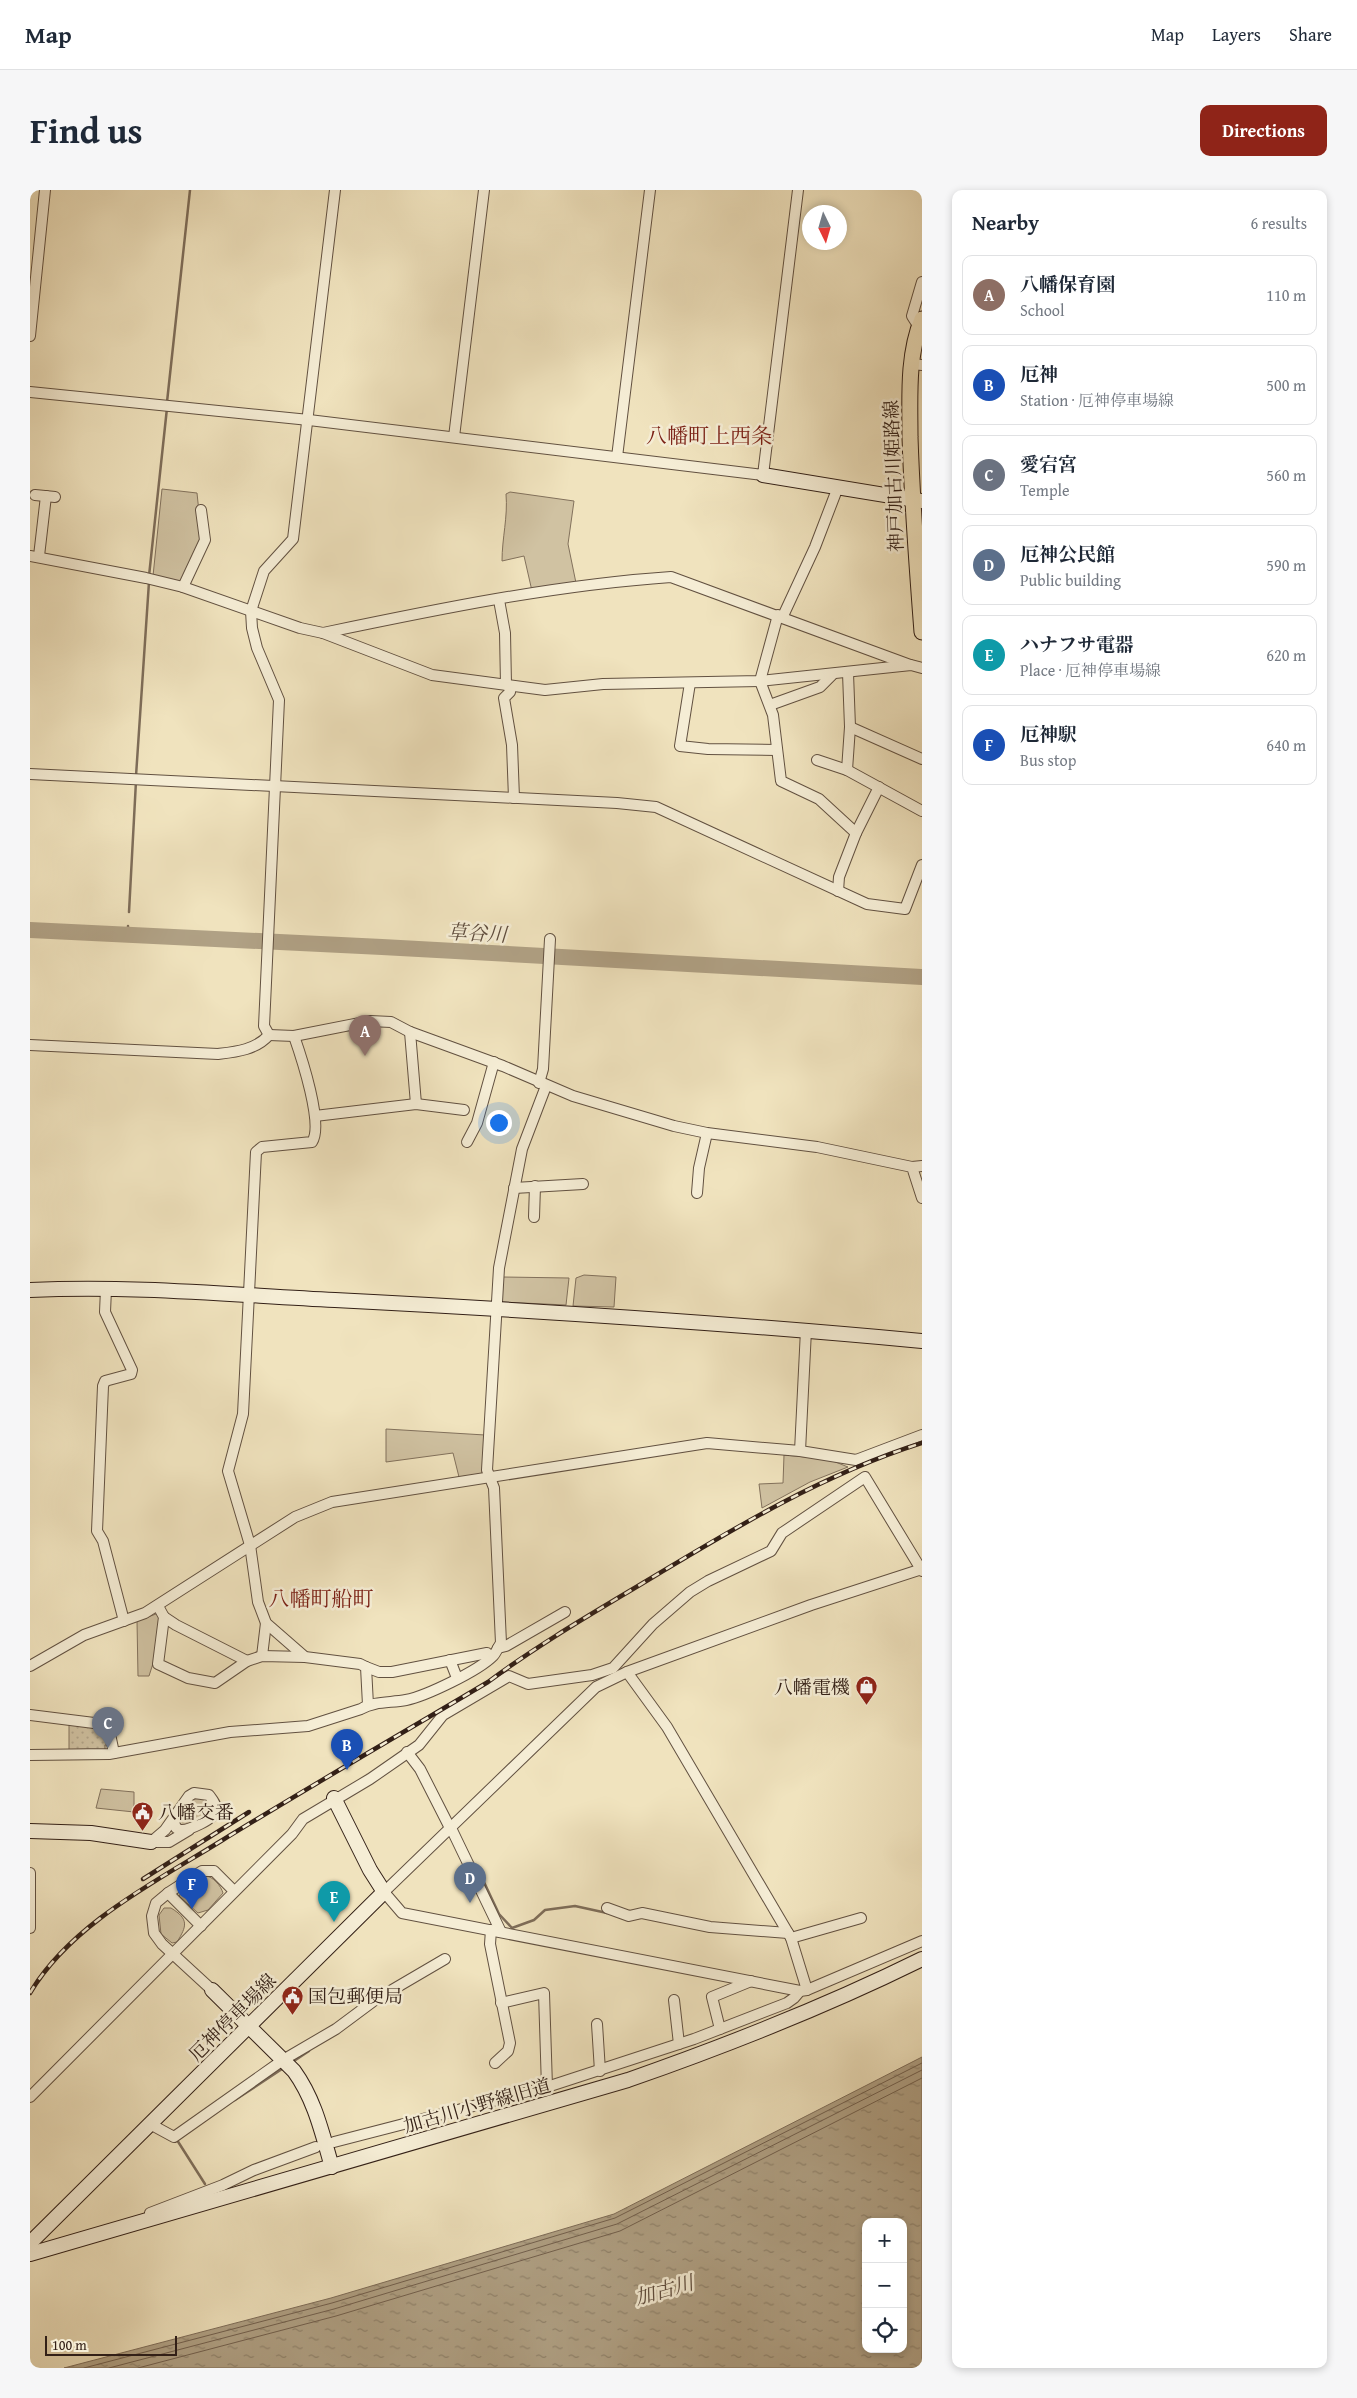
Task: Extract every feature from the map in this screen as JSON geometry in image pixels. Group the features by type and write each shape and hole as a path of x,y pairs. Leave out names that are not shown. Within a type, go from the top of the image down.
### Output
{"main road":[{"name":"神戸加古川姫路線","path":"920,323 917,364 910,398 917,500 922,632"}],"street":[{"path":"30,336 45,190"},
{"path":"269,1036 264,1026 279,700 256,648 251,611 264,571 293,539 309,420 335,190"},
{"path":"454,437 484,190"},
{"path":"617,458 650,190"},
{"path":"763,475 798,190"},
{"path":"920,323 912,316 922,282"},
{"path":"30,392 309,420 454,437 763,475 917,500"},
{"path":"838,487 815,547 780,616 760,681 770,705 781,781 819,799 856,833"},
{"path":"45,496 34,556 183,587 251,611 323,633 432,675 545,690 603,684 760,681 832,675 911,665"},
{"path":"183,587 205,540 201,510"},
{"path":"323,633 581,586 671,577 740,604 780,616 922,668"},
{"path":"499,600 506,633 508,685 510,692 504,698 512,745 514,798"},
{"path":"847,770 850,727 848,673"},
{"path":"770,705 820,687 832,675"},
{"path":"690,683 680,746 708,749 777,750"},
{"path":"850,727 922,759"},
{"path":"817,760 847,770 922,811"},
{"path":"30,774 514,798 656,807 867,904 906,909 922,865"},
{"path":"838,891 839,876 856,833 879,787"},
{"path":"30,1755 114,1753 230,1732 308,1726 361,1710 368,1705 407,1700 423,1695 458,1678 491,1657 498,1648 500,1643 494,1488 487,1470 499,1268 522,1150 543,1084 550,939"},
{"path":"30,1046 218,1054 240,1051 263,1042 269,1036 294,1036 370,1021 391,1022 410,1032 494,1062 543,1084 674,1126 707,1133 817,1147 917,1167 922,1198"},
{"path":"410,1032 416,1104"},
{"path":"262,1656 266,1623 258,1602 250,1545 228,1471 243,1414 256,1152 262,1147 312,1142 316,1134 315,1116 302,1060 294,1036"},
{"path":"467,1142 477,1123 494,1062"},
{"path":"315,1116 416,1104 453,1104 464,1110"},
{"path":"697,1193 699,1168 707,1133"},
{"path":"514,1188 582,1184"},
{"path":"534,1186 534,1217"},
{"path":"106,1289 105,1312 132,1370 131,1374 105,1381 103,1386 97,1531 103,1541 124,1621"},
{"path":"30,1290 106,1289 496,1309 806,1330 922,1341"},
{"path":"800,1451 806,1330"},
{"path":"30,1666 84,1635 124,1621 158,1606 295,1517 332,1502 707,1443 800,1451 856,1460 922,1435"},
{"path":"30,2097 292,1834 302,1819 334,1798 370,1779 419,1745 443,1715 509,1676 528,1684 615,1672 627,1672 811,1605 922,1570 865,1477 782,1533 771,1551 730,1570 690,1592 653,1624 615,1672 596,1687 384,1892"},
{"path":"158,1606 164,1617 176,1625 247,1661"},
{"path":"498,1648 506,1646 565,1612"},
{"path":"164,1617 158,1664 188,1678 215,1683 247,1661 262,1656 305,1657 360,1664 385,1673 487,1653 491,1657"},
{"path":"266,1623 305,1657"},
{"path":"450,1660 458,1678"},
{"path":"366,1667 368,1705"},
{"path":"627,1672 667,1726 789,1936 804,1990"},
{"path":"30,1715 102,1724 110,1734 114,1753"},
{"path":"407,1752 420,1769 451,1828 496,1931 490,1944 510,2043 508,2050 495,2063"},
{"path":"30,1831 91,1833 151,1842 169,1842 214,1814 216,1809 209,1795 194,1793 189,1796 174,1819 151,1842"},
{"path":"334,1798 370,1870 384,1892 402,1913 804,1990"},
{"path":"174,1819 176,1828 180,1830 190,1829"},
{"path":"234,1891 214,1871 208,1870 168,1893 153,1909 152,1924 158,1938 250,2026 304,2084 311,2099 332,2167"},
{"path":"30,1873 30,1928"},
{"name":"厄神停車場線","path":"30,2243 384,1892"},
{"path":"168,1893 201,1926"},
{"path":"607,1908 629,1916 642,1913 710,1927 789,1936 861,1918"},
{"path":"334,2142 547,2087 679,2044 787,2003 804,1990 922,1941"},
{"name":"加古川小野線旧道","path":"30,2254 647,2074 721,2047 802,2014 922,1959"},
{"path":"150,2124 174,2137 283,2060 336,2028 375,2000 445,1960"},
{"path":"720,2029 712,1997 751,1981"},
{"path":"501,2003 544,1993 547,2087"},
{"path":"674,2000 679,2044"},
{"path":"597,2024 600,2071"},
{"path":"131,2226 136,2219 223,2185 254,2170 316,2147"}],"shaded area":[{"path":"162,489 197,493 202,541 180,582 153,576"},
{"path":"510,492 574,501 568,544 576,583 532,591 524,556 502,561 506,494"},
{"path":"584,1275 616,1277 614,1307 573,1306 576,1278"},
{"path":"503,1277 569,1278 566,1305 501,1302"},
{"path":"386,1429 485,1435 482,1474 459,1477 453,1453 386,1462"},
{"path":"784,1455 828,1459 848,1467 810,1482 762,1508 759,1484 783,1483"},
{"path":"156,1614 160,1616 156,1654 149,1676 138,1676 137,1621"},
{"path":"69,1724 97,1725 112,1744 105,1745 105,1750 69,1751"},
{"path":"101,1789 134,1792 134,1812 96,1808"},
{"path":"197,1797 205,1799 209,1813 185,1828 179,1824 178,1818 193,1799"},
{"path":"205,1876 216,1882 223,1893 208,1910 198,1913 179,1896 183,1890"},
{"path":"164,1908 171,1908 183,1919 183,1931 177,1942 172,1943 161,1934 159,1915"}],"water":[{"name":"加古川","path":"922,2057 922,2368 64,2368 331,2298 614,2214"}],"waterway":[{"path":"167,402 190,190"},
{"path":"149,576 167,408"},
{"path":"136,776 149,582"},
{"path":"129,912 136,781"},
{"path":"128,926 128,936"},
{"name":"草谷川","path":"30,930 382,947 922,977"},
{"path":"483,1880 499,1914 512,1928 534,1920 545,1910 575,1906 607,1913"},
{"path":"291,2063 309,2051"},
{"path":"235,2100 285,2067"},
{"path":"177,2140 205,2184"}],"railway":[{"path":"30,1993 47,1968 91,1925 116,1906 169,1872 488,1682 566,1629 781,1503 850,1470 922,1443"},
{"path":"143,1879 249,1812"}],"place":[{"name":"八幡保育園","path":"365,1056"},
{"name":"八幡電機","path":"866,1706"},
{"name":"愛宕宮","path":"108,1748"},
{"name":"厄神","path":"347,1770"},
{"name":"八幡交番","path":"142,1831"},
{"name":"厄神公民館","path":"470,1903"},
{"name":"厄神駅","path":"192,1909"},
{"name":"ハナフサ電器","path":"334,1922"},
{"name":"国包郵便局","path":"292,2015"}],"district":[{"name":"八幡町上西条","path":"709,436"},
{"name":"八幡町船町","path":"321,1599"}]}
